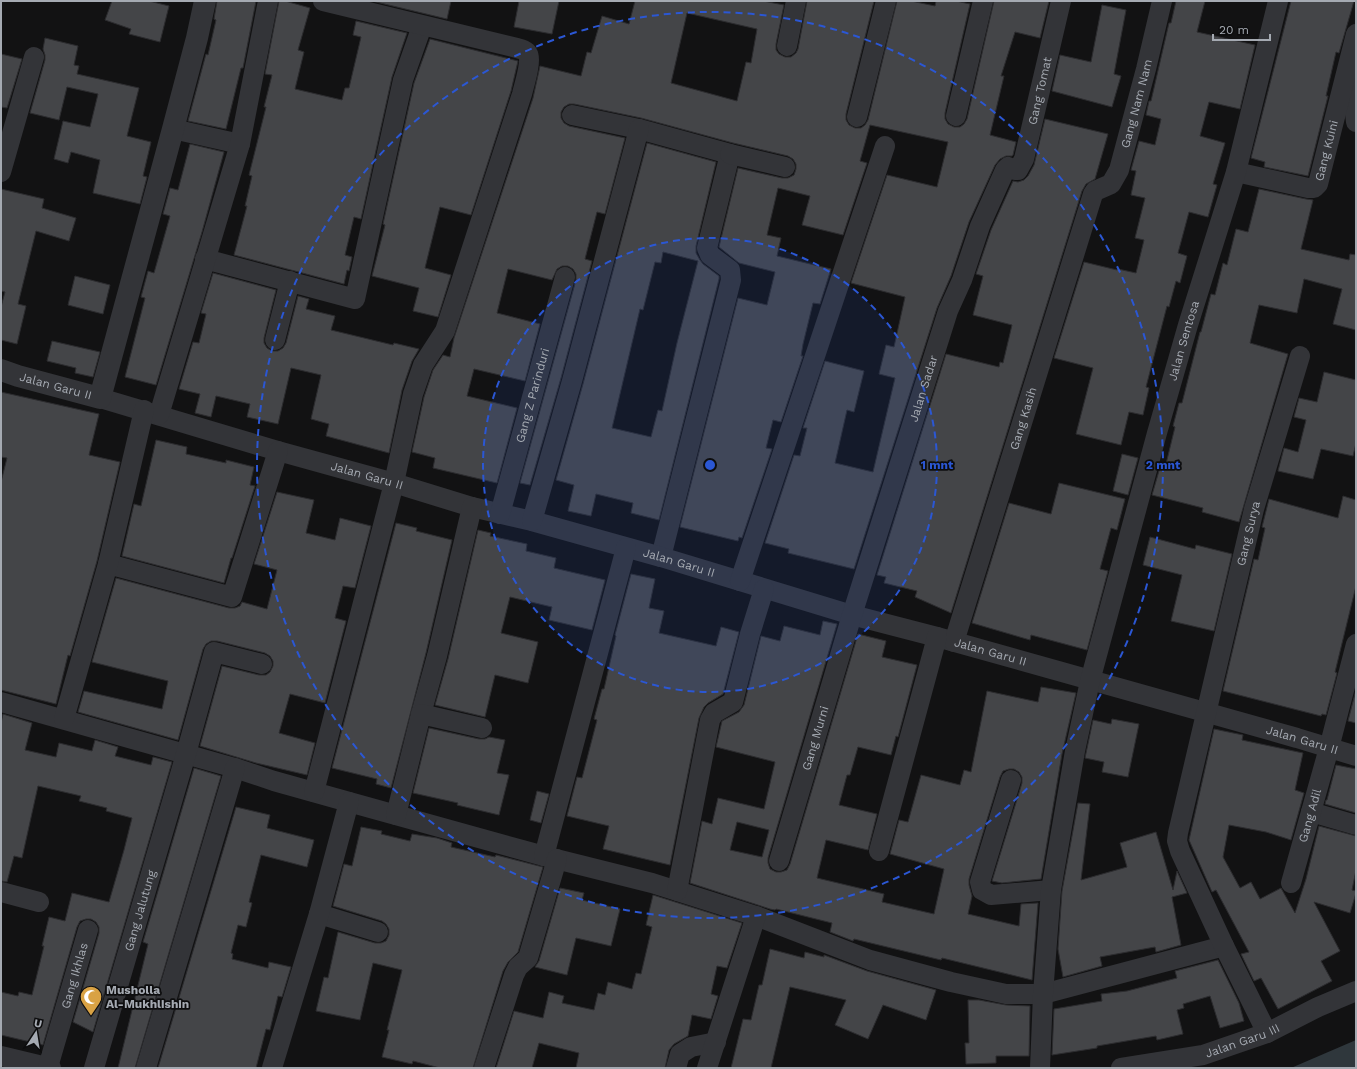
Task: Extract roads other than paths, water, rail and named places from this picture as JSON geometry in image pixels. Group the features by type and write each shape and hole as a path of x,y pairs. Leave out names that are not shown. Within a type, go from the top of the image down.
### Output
{"street":[{"path":"100,398 173,129 197,38 205,1"},
{"path":"64,720 152,413 205,259 240,144 268,1"},
{"path":"314,792 394,483 413,394 423,365 445,331 522,94 529,63 528,53 524,50 323,1"},
{"path":"787,46 796,1"},
{"path":"857,117 886,1"},
{"path":"956,116 984,1"},
{"name":"Gang Tomat","path":"1008,167 1018,170 1024,159 1062,1"},
{"name":"Gang Nam Nam","path":"1093,194 1095,191 1111,184 1119,170 1162,1"},
{"name":"Jalan Sentosa","path":"1040,1068 1042,994 1051,890 1075,751 1090,681 1186,332 1236,172 1278,1"},
{"path":"205,259 355,299 403,80 422,26"},
{"name":"Gang Kuini","path":"1236,172 1308,188 1314,188 1318,184 1356,34"},
{"path":"1,172 34,57"},
{"path":"1356,79 1352,94 1356,122"},
{"path":"572,115 639,129 730,154 785,167"},
{"path":"173,129 240,144"},
{"path":"532,521 572,381 639,129"},
{"path":"740,582 885,146"},
{"path":"661,557 731,280 730,270 710,255 707,248 730,154"},
{"name":"Jalan Sadar","path":"852,615 948,311 962,280 980,226 1005,170 1008,167"},
{"name":"Gang Kasih","path":"879,851 945,640 1093,194"},
{"name":"Gang Z Parinduri","path":"500,514 565,277"},
{"path":"275,340 290,281"},
{"name":"Gang Surya","path":"1266,1033 1224,946 1180,851 1177,841 1205,712 1254,509 1300,356"},
{"name":"Jalan Garu II","path":"1,370 278,451 394,483 472,507 532,521 661,557 852,615 1205,712 1356,756"},
{"path":"108,564 232,597 278,451"},
{"path":"396,815 437,656 472,507"},
{"path":"484,1068 514,975 518,967 528,958 550,857 626,548"},
{"path":"676,891 710,720 714,713 733,702 750,634 764,589"},
{"name":"Gang Murni","path":"779,861 852,615"},
{"name":"Gang Adil","path":"1291,883 1329,748 1356,644"},
{"name":"Gang Jalutung","path":"94,1068 186,754 214,652 262,664"},
{"path":"1,702 396,815 550,857 652,882 756,916 878,962 951,982 1006,994 1042,994 1224,946"},
{"path":"421,714 482,728"},
{"path":"146,1068 235,768"},
{"path":"1011,780 980,882 982,890 990,895 1051,890"},
{"path":"272,1068 319,914 349,802"},
{"path":"1311,812 1356,825"},
{"path":"1,892 39,902"},
{"path":"319,914 378,932"},
{"path":"707,1068 756,916"},
{"name":"Gang Ikhlas","path":"50,1068 88,930"},
{"name":"Jalan Garu III","path":"1121,1068 1203,1056 1266,1033 1318,1007 1356,991"},
{"path":"676,1068 680,1054 691,1047 716,1042"},
{"path":"1,1056 25,1065 50,1068"}],"place":[{"name":"Musholla Al-Mukhlishin","path":"91,1016"}]}
